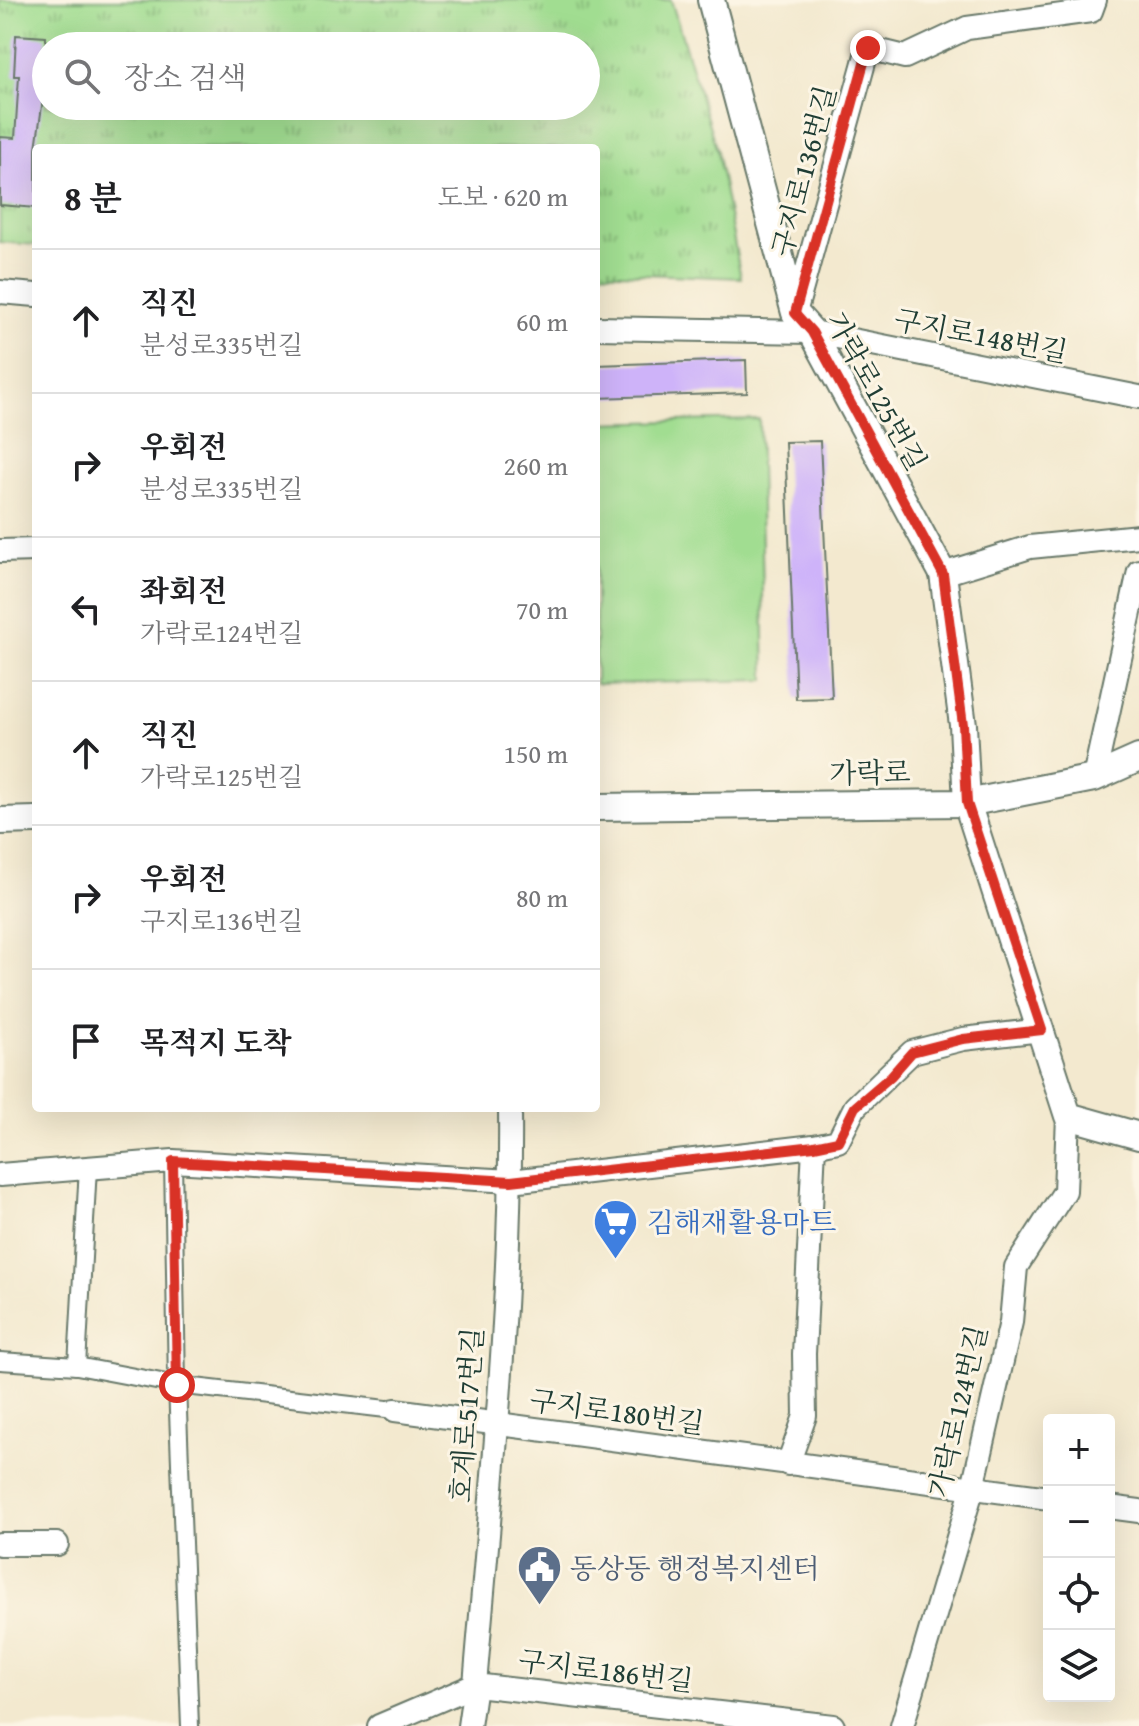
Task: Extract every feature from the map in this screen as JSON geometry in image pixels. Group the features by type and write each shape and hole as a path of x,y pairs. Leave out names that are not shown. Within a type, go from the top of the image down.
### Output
{"street":[{"name":"가락로125번길","path":"711,0 804,323 943,574 963,725 967,803"},
{"name":"구지로136번길","path":"804,323 868,48 905,57 967,28 1091,11 1095,0"},
{"path":"0,292 32,295"},
{"name":"구지로148번길","path":"600,328 804,323 1139,397"},
{"path":"943,574 1030,547 1139,536"},
{"path":"0,551 32,550"},
{"path":"1094,778 1139,571"},
{"name":"가락로","path":"600,807 967,803 1094,778 1139,758"},
{"name":"가락로124번길","path":"902,1726 973,1487 1011,1322 1016,1267 1065,1191 1068,1116 967,803"},
{"path":"0,821 32,820"},
{"path":"0,1175 173,1161 511,1181 814,1146 838,1141 855,1107 891,1076 912,1052 963,1039 1042,1030"},
{"name":"호계로517번길","path":"469,1726 496,1425 511,1181 510,1112"},
{"path":"1068,1116 1139,1136"},
{"path":"788,1464 805,1416 804,1354 814,1146"},
{"path":"173,1161 177,1385 190,1726"},
{"path":"77,1366 88,1167"},
{"name":"구지로180번길","path":"0,1361 77,1366 177,1385 395,1410 1043,1497"},
{"path":"1115,1508 1139,1511"},
{"path":"0,1544 57,1544"},
{"name":"구지로186번길","path":"379,1726 475,1685 833,1726"}],"green space":[{"path":"0,0 671,0 717,151 741,278 600,272 600,144 32,144 32,245 0,242"},
{"path":"759,419 765,680 600,684 600,423"}],"building":[{"path":"16,35 32,36 32,120 40,120 37,144 32,144 32,208 0,205 0,137 15,138 19,76 14,76"},
{"path":"746,360 747,393 600,398 600,365"},
{"path":"820,441 832,698 796,699 785,442"}],"place":[{"name":"김해재활용마트","path":"616,1260"},
{"name":"동상동 행정복지센터","path":"539,1606"}],"route":[{"path":"177,1385 173,1161 511,1181 814,1146 838,1141 855,1107 891,1076 912,1052 963,1039 1042,1030 967,803 963,725 943,574 812,332 795,313 868,48"}]}
